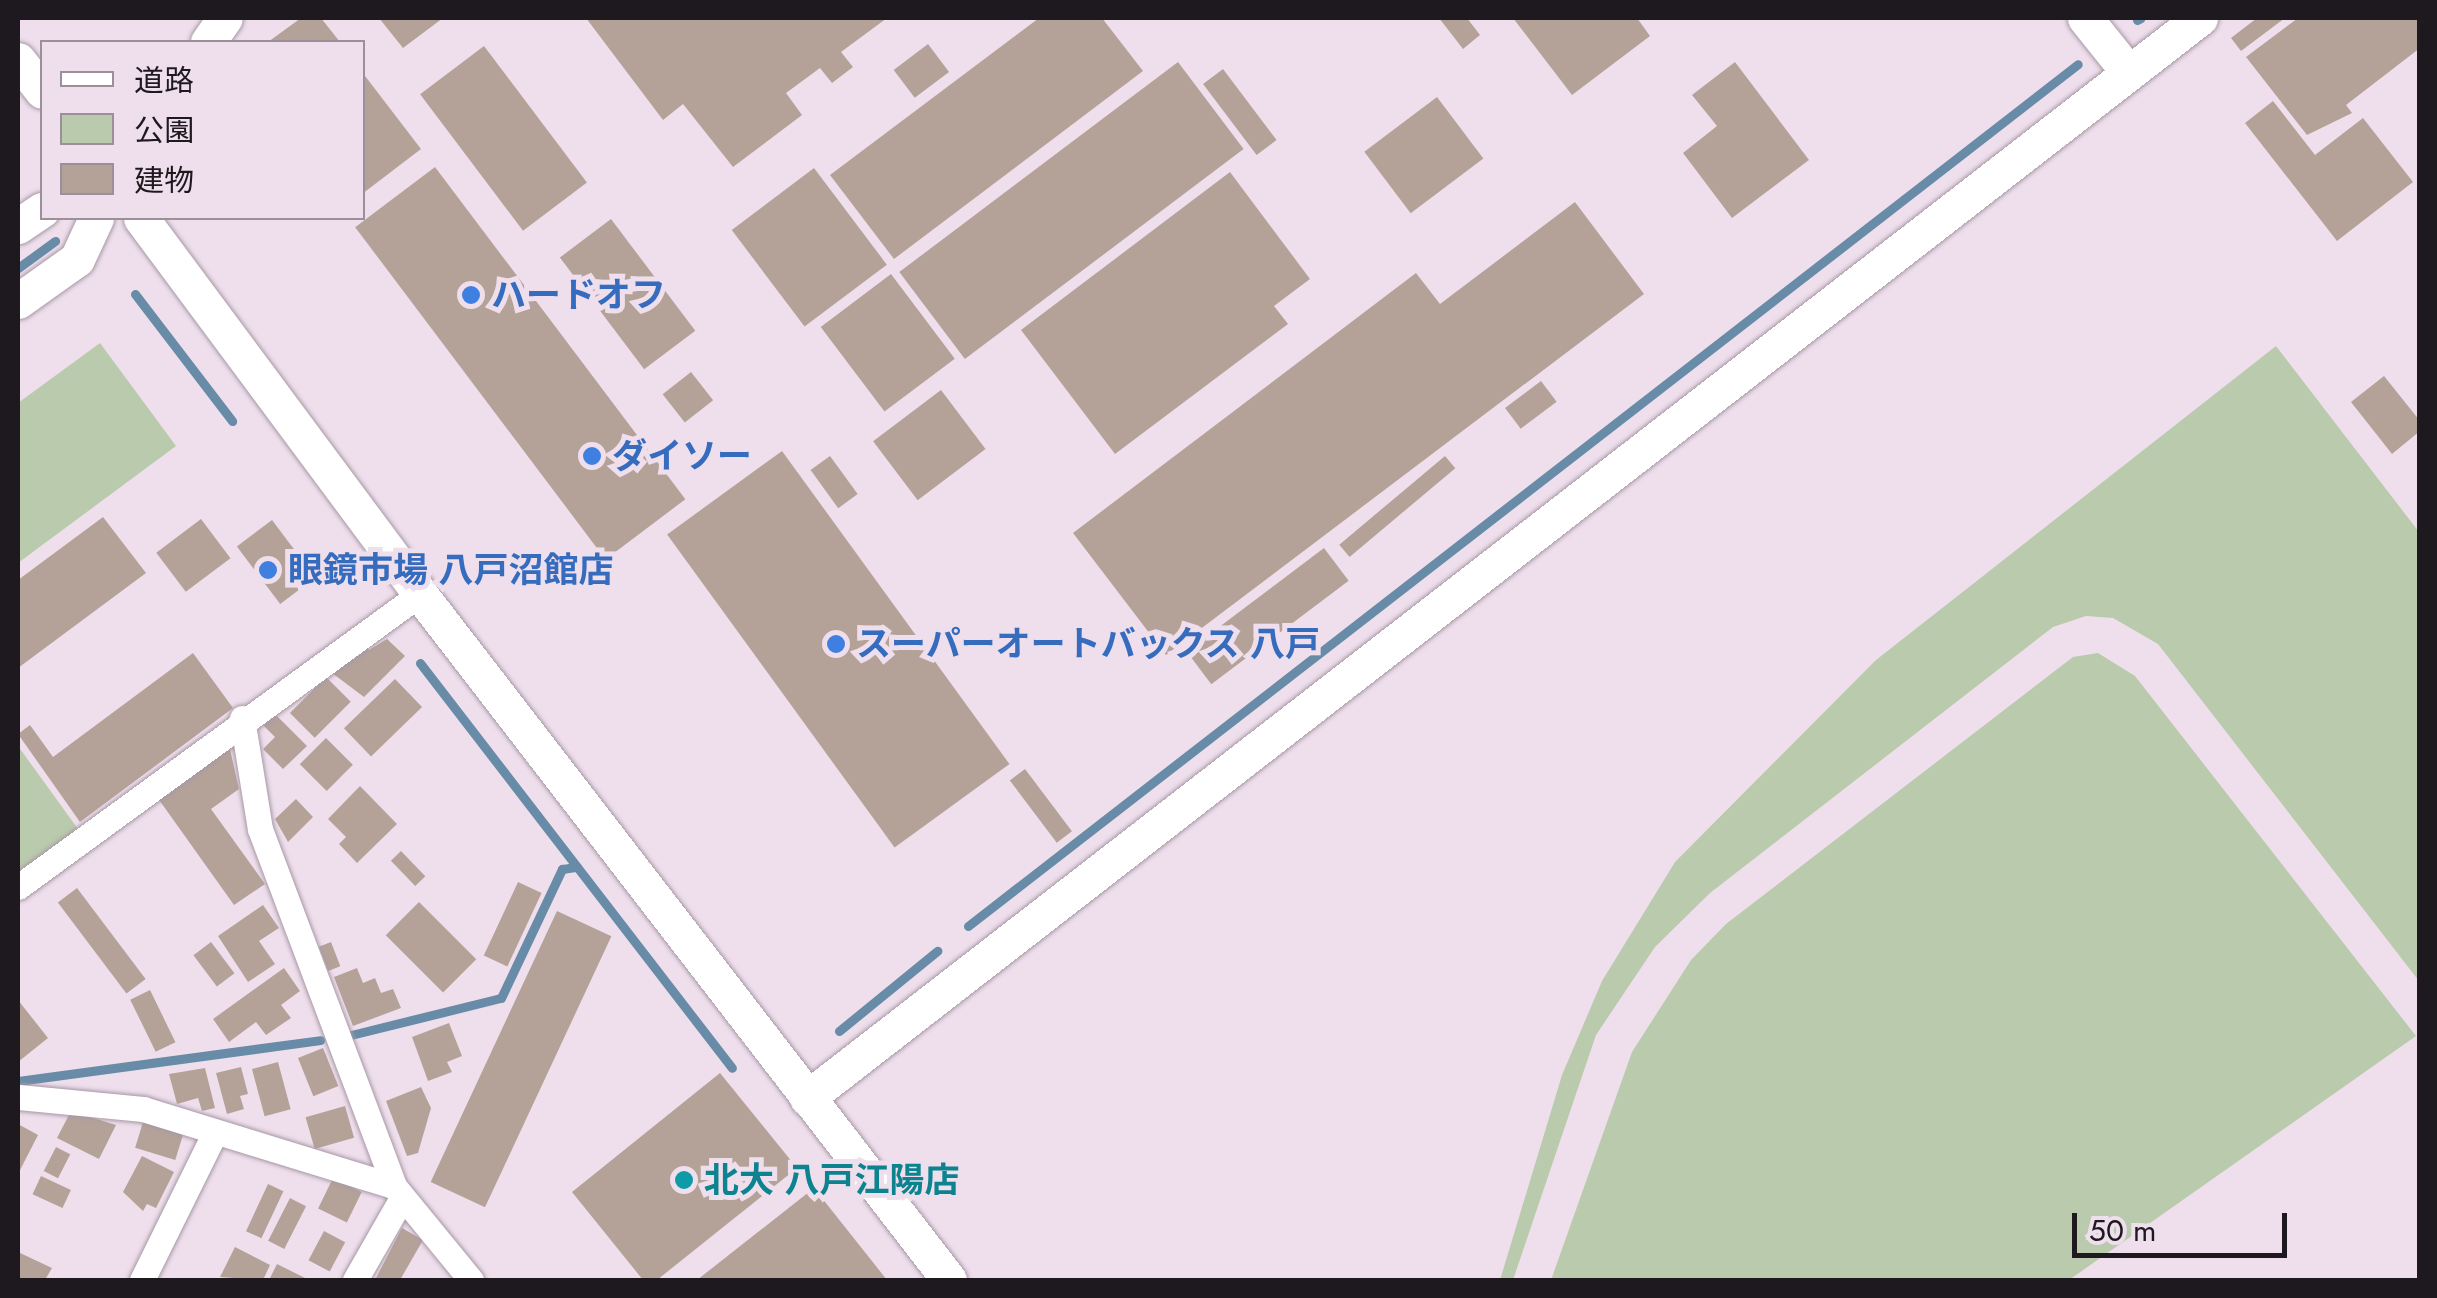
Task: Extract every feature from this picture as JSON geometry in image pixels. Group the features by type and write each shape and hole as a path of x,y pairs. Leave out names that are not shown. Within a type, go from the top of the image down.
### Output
{"street":[{"path":"210,40 226,18"},
{"path":"2085,18 2129,73"},
{"path":"806,1098 2200,18"},
{"path":"18,60 40,88"},
{"path":"18,226 40,211"},
{"path":"18,301 76,259 95,220"},
{"path":"142,220 420,594 949,1280"},
{"path":"18,887 242,718 420,594"},
{"path":"242,718 260,828 398,1192 471,1280"},
{"path":"18,1097 143,1110 398,1192"},
{"path":"142,1280 214,1134"},
{"path":"355,1280 398,1192"}],"green space":[{"path":"100,343 176,446 18,563 18,403"},
{"path":"2276,346 2419,532 2419,981 2158,644 2113,618 2086,616 2053,627 1710,893 1655,947 1596,1035 1513,1280 1500,1280 1562,1075 1602,981 1675,862 1876,660"},
{"path":"2098,653 2135,676 2416,1036 2069,1280 1551,1280 1632,1052 1691,960 1726,924 2073,657"},
{"path":"18,746 78,829 18,874"}],"building":[{"path":"301,18 321,18 338,40 271,40"},
{"path":"379,18 443,18 403,48"},
{"path":"586,18 887,18 841,52 853,67 832,83 820,68 786,93 802,115 733,167 683,104 663,120"},
{"path":"1039,18 1102,18 1143,71 894,259 830,175"},
{"path":"1439,18 1467,18 1480,35 1463,49"},
{"path":"1513,18 1637,18 1650,36 1572,95"},
{"path":"2257,18 2285,18 2241,51 2231,38"},
{"path":"2298,18 2420,18 2420,48 2346,105 2352,113 2307,135 2246,57"},
{"path":"928,44 949,72 915,98 894,70"},
{"path":"484,46 587,183 523,231 420,94"},
{"path":"1178,62 1244,149 965,359 899,272"},
{"path":"1735,62 1809,160 1732,218 1683,153 1717,126 1692,95"},
{"path":"1223,69 1277,140 1257,155 1203,84"},
{"path":"365,76 421,149 365,192"},
{"path":"1437,97 1483,158 1411,213 1364,152"},
{"path":"2273,101 2315,155 2363,118 2413,182 2337,241 2245,123"},
{"path":"435,167 685,499 605,559 355,227"},
{"path":"814,168 887,265 805,327 732,230"},
{"path":"1230,172 1310,279 1274,306 1288,324 1115,454 1021,330"},
{"path":"1575,202 1644,294 1166,655 1073,533 1416,273 1440,304"},
{"path":"611,219 695,331 644,369 560,258"},
{"path":"891,274 955,359 885,412 821,327"},
{"path":"691,372 713,400 685,423 663,394"},
{"path":"2384,376 2420,421 2420,431 2392,454 2351,402"},
{"path":"1541,381 1557,402 1521,429 1505,408"},
{"path":"941,390 986,449 918,500 873,441"},
{"path":"782,451 1009,764 895,848 667,534"},
{"path":"830,456 858,494 838,508 811,470"},
{"path":"1445,456 1455,468 1350,557 1339,545"},
{"path":"103,517 146,573 18,668 18,580"},
{"path":"201,519 230,558 186,592 156,553"},
{"path":"272,520 315,578 280,604 237,546"},
{"path":"1324,548 1349,581 1211,684 1187,652"},
{"path":"387,639 405,656 364,697 332,673 362,643 369,650"},
{"path":"193,653 233,708 80,822 18,734 30,725 53,757"},
{"path":"326,677 351,702 315,738 290,713"},
{"path":"395,679 422,707 371,756 344,728"},
{"path":"275,714 307,746 283,769 263,749 275,737 263,725"},
{"path":"326,738 353,765 327,791 300,764"},
{"path":"229,745 239,789 211,809 265,884 234,905 157,797"},
{"path":"1025,769 1072,831 1057,843 1010,780"},
{"path":"360,786 397,824 357,863 339,844 346,837 328,819"},
{"path":"296,799 313,817 288,842 275,819"},
{"path":"401,851 425,876 415,886 391,861"},
{"path":"518,882 542,893 507,966 484,955"},
{"path":"77,888 146,979 126,993 58,902"},
{"path":"419,902 476,959 443,993 386,935"},
{"path":"263,905 279,928 259,941 275,964 248,982 218,936"},
{"path":"557,911 611,936 485,1207 431,1182"},
{"path":"211,942 234,973 217,986 193,955"},
{"path":"331,942 340,966 328,971 319,947"},
{"path":"284,968 300,991 281,1005 291,1018 266,1035 256,1022 229,1042 213,1019"},
{"path":"357,968 363,983 375,978 381,993 393,989 401,1008 353,1026 334,977"},
{"path":"150,990 175,1042 156,1052 130,1000"},
{"path":"18,1000 48,1038 18,1062"},
{"path":"449,1023 462,1056 447,1062 452,1072 428,1081 412,1037"},
{"path":"323,1048 338,1086 313,1096 298,1058"},
{"path":"278,1062 291,1109 265,1116 252,1069"},
{"path":"241,1067 248,1094 240,1096 244,1109 227,1114 216,1073"},
{"path":"205,1068 215,1108 202,1111 198,1098 177,1104 169,1074"},
{"name":"北大 八戸江陽店","path":"720,1073 797,1168 657,1280 643,1280 572,1192"},
{"path":"421,1087 431,1108 418,1153 407,1156 386,1101"},
{"path":"345,1106 354,1138 315,1149 306,1117"},
{"path":"71,1111 116,1125 99,1159 57,1138"},
{"path":"143,1122 183,1134 175,1160 135,1148"},
{"path":"18,1124 38,1135 18,1174"},
{"path":"56,1147 70,1154 58,1178 44,1171"},
{"path":"142,1156 174,1172 156,1208 147,1204 143,1211 123,1192"},
{"path":"41,1176 71,1190 62,1208 33,1194"},
{"path":"333,1178 362,1192 347,1223 318,1209"},
{"path":"268,1184 283,1191 261,1238 246,1231"},
{"path":"814,1188 887,1280 697,1280"},
{"path":"290,1198 306,1206 284,1249 268,1241"},
{"path":"402,1228 423,1240 400,1280 375,1280"},
{"path":"324,1231 345,1242 330,1271 309,1260"},
{"path":"235,1247 270,1265 263,1280 220,1277"},
{"path":"18,1252 52,1268 45,1280 18,1280"},
{"path":"277,1264 309,1280 269,1280"}],"waterway":[{"path":"2137,20 2141,18"},
{"path":"968,926 2078,64"},
{"path":"18,268 55,241"},
{"path":"135,294 232,421"},
{"path":"420,663 732,1068"},
{"path":"351,1035 501,998 562,869 577,867"},
{"path":"839,1031 937,951"},
{"path":"18,1081 320,1040"}],"place":[{"name":"ハードオフ","path":"471,295"},
{"name":"ダイソー","path":"592,456"},
{"name":"眼鏡市場 八戸沼館店","path":"268,570"},
{"name":"スーパーオートバックス 八戸","path":"836,644"},
{"name":"北大 八戸江陽店","path":"684,1180"}]}
